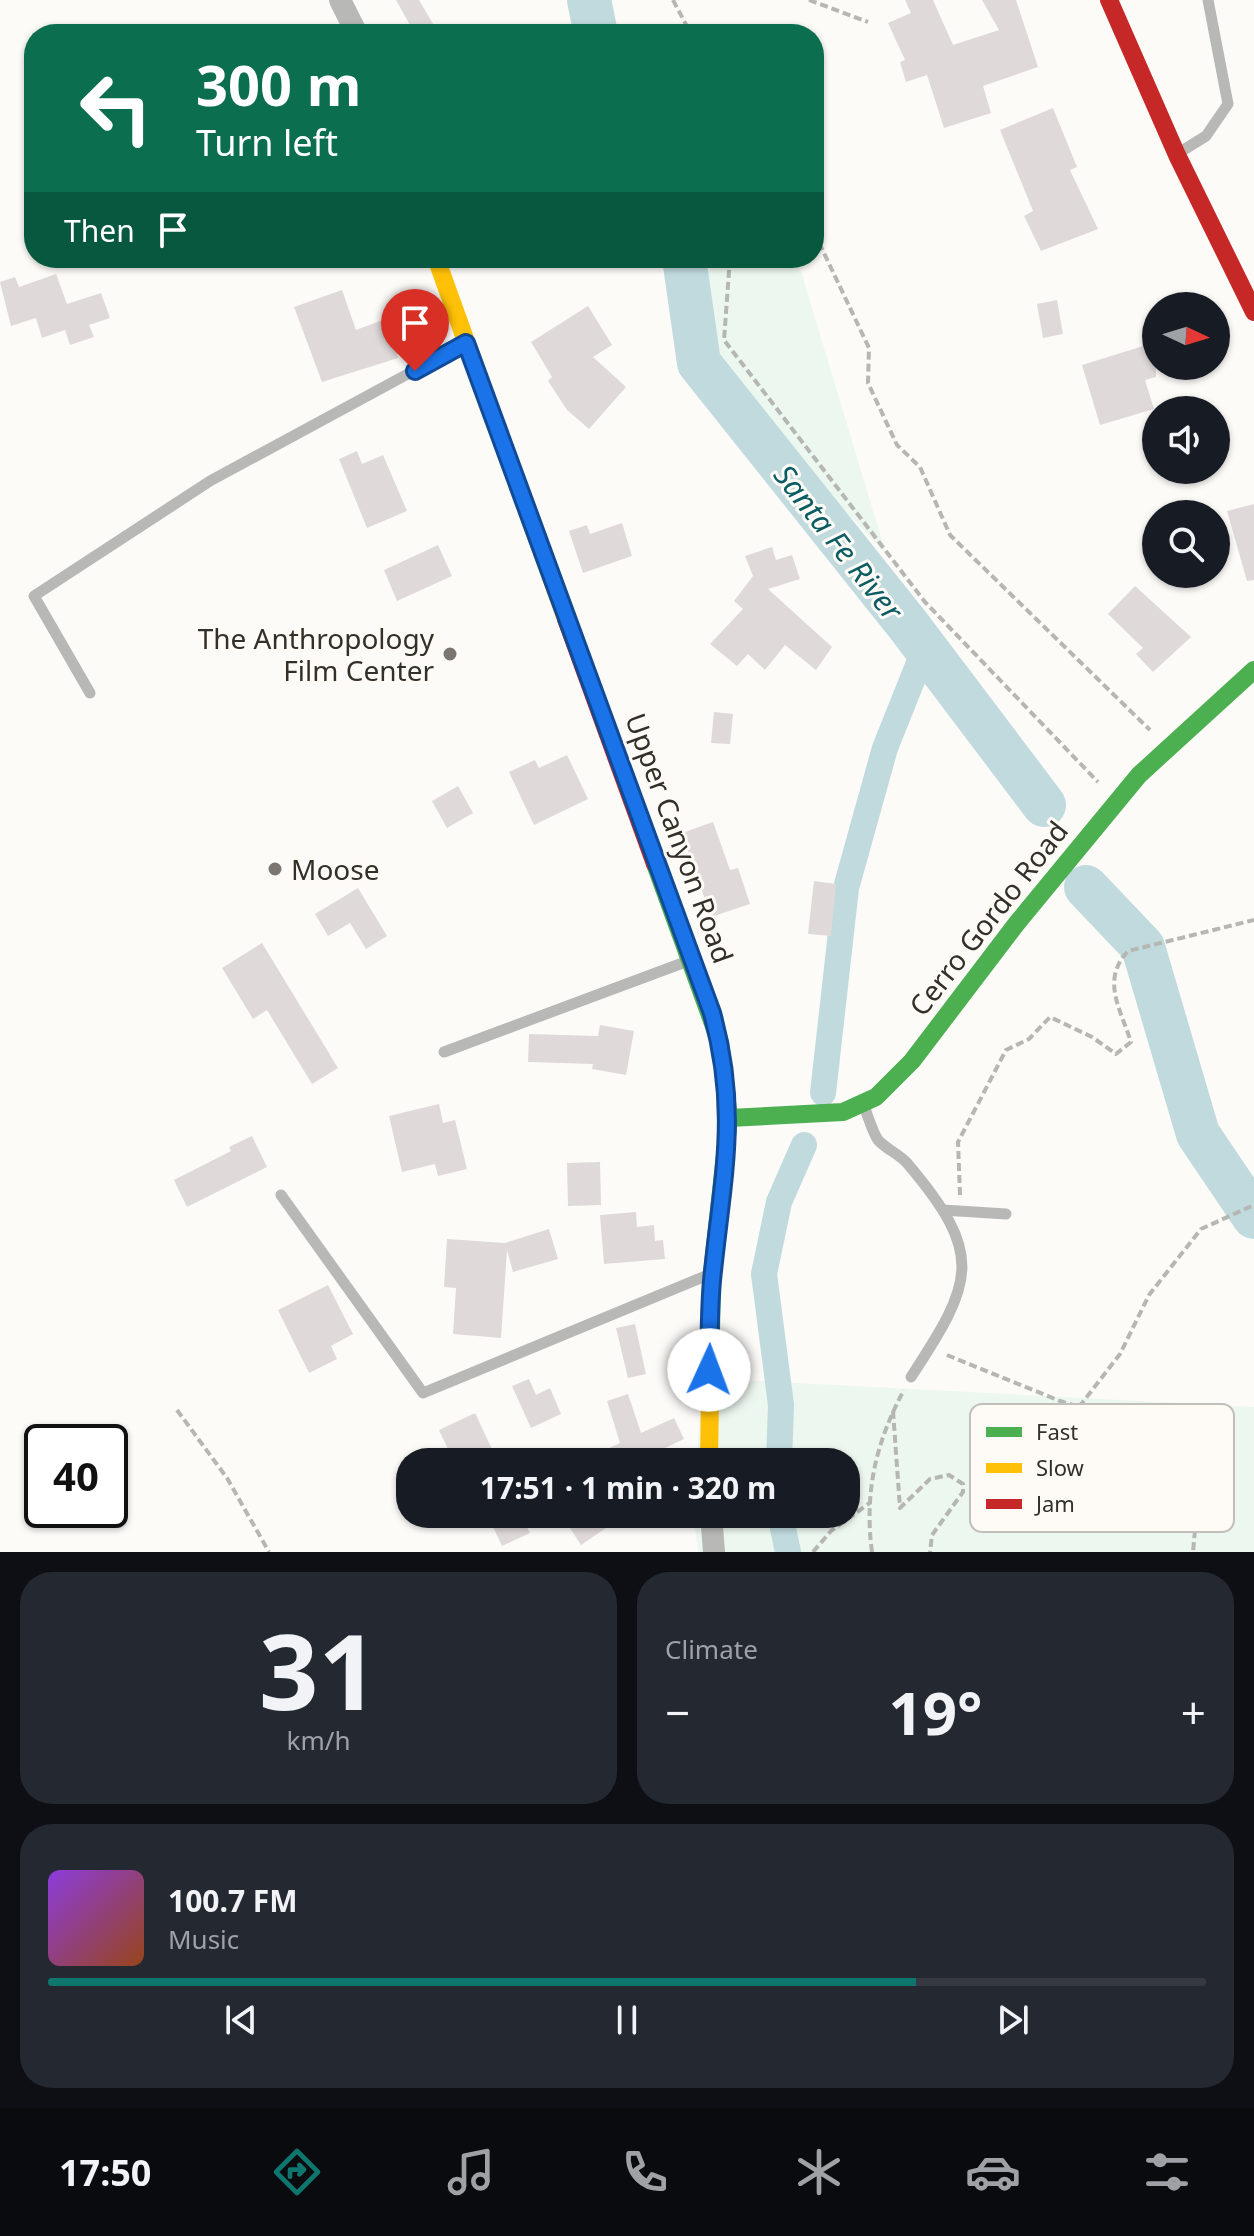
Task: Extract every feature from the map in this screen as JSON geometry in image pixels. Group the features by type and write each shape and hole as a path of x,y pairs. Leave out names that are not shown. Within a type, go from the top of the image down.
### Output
{"street":[{"path":"340,0 352,24"},
{"path":"1109,0 1177,155 1254,312"},
{"name":"Upper Canyon Road","path":"440,268 720,1043 729,1118 712,1274 709,1448"},
{"name":"Cerro Gordo Road","path":"729,1118 843,1112 864,1105 912,1061 1116,801 1254,670"},
{"path":"712,1528 714,1552"}],"lane":[{"path":"1177,155 1206,136 1228,104 1208,0"},
{"path":"90,693 34,596 210,481 466,343"},
{"path":"444,1052 692,959"},
{"path":"864,1105 879,1140 904,1159 943,1210 962,1249 963,1283 930,1348 911,1377"},
{"path":"281,1195 423,1393 712,1274"},
{"path":"943,1210 1006,1214"}],"path":[{"path":"673,0 686,24"},
{"path":"809,0 868,22"},
{"path":"824,253 869,348 868,383 897,445 920,467 950,535 1168,749"},
{"path":"729,268 724,340 925,602 1116,801"},
{"path":"979,1214 958,1193 958,1142 1006,1050 1029,1039 1050,1017 1092,1037 1116,1054 1131,1042 1112,979 1118,962 1128,951 1254,920"},
{"path":"1081,1404 1120,1354 1149,1295 1201,1229 1254,1205"},
{"path":"930,1348 1071,1404"},
{"path":"872,1552 872,1468 893,1411 911,1377"},
{"path":"177,1410 227,1478 269,1552"},
{"path":"893,1411 900,1508 930,1479 949,1475 963,1484 963,1492 932,1535 930,1552"},
{"path":"813,1552 831,1531 871,1502"},
{"path":"1193,1552 1195,1532"}],"shaded area":[{"path":"711,268 800,268 886,554 780,441 714,356 701,277"},
{"path":"702,1378 1197,1404 970,1404 970,1532 1234,1532 1234,1406 1254,1407 1254,1552 698,1552 695,1528 860,1528 860,1448 698,1448"}],"building":[{"path":"396,0 419,0 433,24 409,24"},
{"path":"905,0 933,0 953,45 999,30 982,0 1016,0 1038,67 983,86 991,113 944,128 927,75 906,82 900,62 905,60 888,23 911,13"},
{"path":"1053,108 1077,167 1070,170 1098,229 1041,251 1024,216 1033,211 1000,130"},
{"path":"56,274 67,304 101,293 110,318 89,325 94,337 70,345 65,330 42,338 36,318 11,326 0,282 15,277 19,287"},
{"path":"342,290 356,330 412,309 425,343 397,354 398,358 322,382 294,307"},
{"path":"1057,300 1063,334 1043,338 1037,304"},
{"path":"588,306 612,345 593,357 626,387 589,429 567,410 548,381 552,377 531,342"},
{"path":"1142,346 1142,380 1145,380 1150,396 1142,396 1142,413 1100,425 1082,365"},
{"path":"357,451 362,464 383,455 407,511 367,528 339,459"},
{"path":"1254,504 1254,580 1247,581 1230,522 1230,510"},
{"path":"622,523 632,556 583,573 569,531 587,525 590,534"},
{"path":"438,545 452,576 397,601 384,570"},
{"path":"772,547 776,560 792,555 800,579 768,589 832,647 816,670 785,645 765,670 748,654 737,666 710,644 743,609 734,601 753,576 745,556"},
{"path":"1135,586 1191,637 1153,672 1136,654 1143,648 1108,614"},
{"path":"714,712 733,714 730,744 711,743"},
{"path":"567,755 588,799 534,825 509,772 535,760 539,768"},
{"path":"458,786 473,813 447,828 432,801"},
{"path":"713,822 730,870 738,868 750,904 711,917 682,833"},
{"path":"814,881 836,884 831,936 808,934"},
{"path":"358,888 387,936 366,949 350,923 328,936 315,914"},
{"path":"262,943 338,1068 312,1084 267,1010 253,1019 222,968"},
{"path":"600,1025 634,1031 626,1075 592,1069 593,1064 528,1062 529,1034 598,1036"},
{"path":"439,1104 443,1123 455,1120 467,1169 438,1176 435,1164 402,1172 389,1116"},
{"path":"252,1136 267,1167 187,1207 174,1180 231,1151 229,1147"},
{"path":"600,1162 601,1205 568,1206 567,1163"},
{"path":"636,1212 637,1227 654,1225 655,1241 663,1240 665,1259 604,1264 600,1215"},
{"path":"549,1229 558,1259 513,1272 507,1250 501,1338 453,1334 456,1288 444,1287 447,1239 505,1243"},
{"path":"328,1285 353,1334 331,1346 337,1359 309,1373 278,1310"},
{"path":"635,1324 646,1374 628,1378 616,1328"},
{"path":"529,1379 536,1395 550,1388 561,1414 531,1428 512,1386"},
{"path":"628,1394 641,1433 674,1418 684,1439 665,1448 609,1448 620,1443 607,1401"},
{"path":"475,1413 491,1448 447,1448 439,1430"},
{"path":"494,1528 528,1528 530,1533 502,1546"},
{"path":"570,1528 606,1528 581,1545"}],"waterway":[{"name":"Santa Fe River","path":"589,0 594,24"},
{"name":"Santa Fe River","path":"685,268 699,363 908,625 1044,805"},
{"path":"823,1093 846,888 885,748 925,648"},
{"name":"Santa Fe River","path":"1086,887 1143,947 1198,1134 1254,1217"},
{"path":"779,1448 781,1405 764,1274 779,1202 804,1145"},
{"path":"783,1528 788,1552"}],"traffic: fast":[{"path":"729,1118 843,1112 876,1097 912,1061 1017,923 1139,775 1254,670"},
{"path":"655,864 720,1043 729,1118 712,1274 711,1333"}],"traffic: slow":[{"path":"440,268 566,619"},
{"path":"709,1448 711,1333"}],"traffic: jam":[{"path":"1109,0 1177,155 1254,312"},
{"path":"566,619 655,864"}],"place":[{"name":"The Anthropology Film Center","path":"450,654"},
{"name":"Moose","path":"275,869"}],"route":[{"path":"415,371 466,343 712,1013 726,1068 729,1118 712,1274 709,1370"}]}
